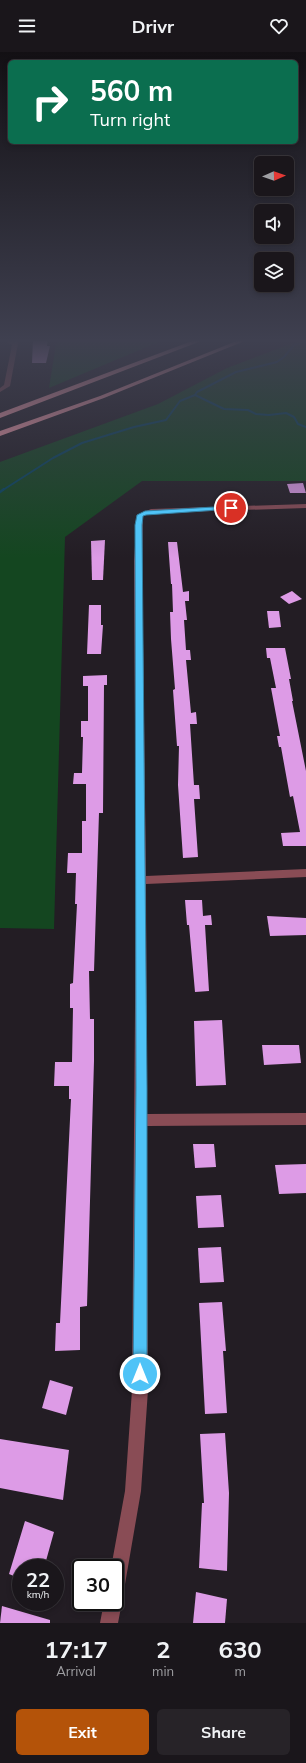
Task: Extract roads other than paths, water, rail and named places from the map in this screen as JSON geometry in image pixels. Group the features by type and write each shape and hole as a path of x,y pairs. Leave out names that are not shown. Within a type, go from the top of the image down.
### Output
{"highway":[{"path":"0,416 12,411"},
{"path":"0,434 59,411"}],"street":[{"path":"121,1559 133,1491 140,1390 142,1120 138,568 140,515 151,512 173,510 306,506"},
{"path":"141,880 306,874"},
{"path":"142,1120 306,1119"},
{"path":"109,1623 111,1611"}],"waterway":[{"path":"3,490 53,458 82,443 134,427 166,420 172,411"},
{"path":"251,411 256,414 269,415 286,413 294,417 298,424 306,427"},
{"path":"0,492 4,489"}]}
